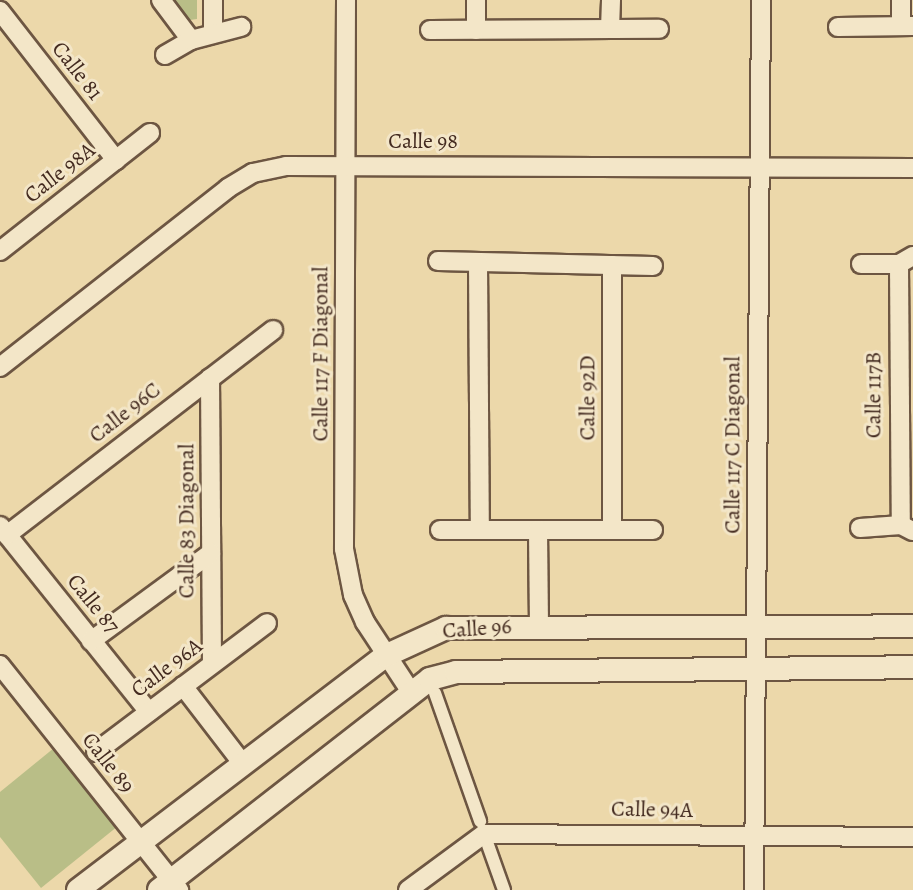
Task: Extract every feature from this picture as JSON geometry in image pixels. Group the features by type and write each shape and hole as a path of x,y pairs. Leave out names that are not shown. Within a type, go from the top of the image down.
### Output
{"street":[{"path":"161,0 191,40"},
{"path":"213,0 213,32"},
{"name":"Calle 117 F Diagonal","path":"346,0 344,549 353,595 385,656 411,692"},
{"path":"476,0 476,30"},
{"path":"610,29 611,0"},
{"name":"Calle 117 C Diagonal","path":"754,890 761,0"},
{"path":"838,27 907,26 901,0"},
{"name":"Calle 81","path":"0,11 116,160"},
{"path":"165,55 191,40 241,27"},
{"path":"430,30 659,29"},
{"name":"Calle 98A","path":"3,242 150,133"},
{"name":"Calle 98","path":"0,367 253,173 286,166 913,168"},
{"path":"861,264 906,260"},
{"name":"Calle 117B","path":"906,260 907,528"},
{"path":"438,261 653,266"},
{"path":"478,262 480,530"},
{"name":"Calle 92D","path":"612,265 612,530"},
{"name":"Calle 96C","path":"4,530 273,330"},
{"name":"Calle 83 Diagonal","path":"210,378 212,664"},
{"path":"860,528 907,528"},
{"name":"Calle 87","path":"4,530 149,712"},
{"path":"440,530 653,530"},
{"path":"538,530 539,625"},
{"path":"91,641 211,553"},
{"name":"Calle 96A","path":"96,752 267,623"},
{"name":"Calle 96","path":"78,890 385,656 446,628 539,625 913,626"},
{"name":"Calle 89","path":"0,665 140,842 170,887"},
{"name":"Calle 96","path":"170,887 430,679 456,672 913,667"},
{"path":"183,686 243,764"},
{"path":"435,693 480,821"},
{"name":"Calle 94A","path":"408,890 484,834 913,837"},
{"path":"488,845 504,890"}],"green space":[{"path":"174,0 197,0 197,19 190,20"},
{"path":"54,748 118,826 41,888 0,837 0,792"}]}
